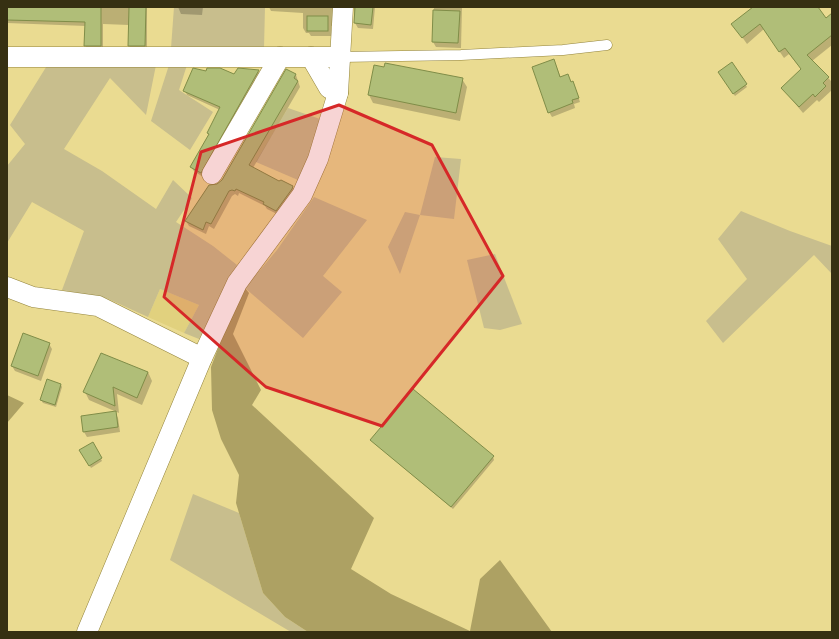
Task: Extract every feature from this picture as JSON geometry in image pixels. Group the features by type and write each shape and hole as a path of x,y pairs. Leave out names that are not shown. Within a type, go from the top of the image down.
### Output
{"street":[{"path":"87,632 202,358 237,283 302,195 318,159 338,94 343,7"},
{"path":"7,57 341,57"},
{"path":"212,174 280,57"},
{"path":"312,57 329,88 338,94"},
{"path":"7,287 33,296 98,306 202,358"}],"lane":[{"path":"341,57 469,55 579,49 608,45"}],"highlighted area":[{"path":"339,105 432,145 503,276 382,426 266,387 164,297 201,152"}],"shaded area":[{"path":"174,7 265,7 264,48 171,48"},
{"path":"48,64 156,65 146,115 110,78 64,149 102,171 156,209 173,180 192,198 176,222 213,246 237,265 199,339 184,333 199,305 160,289 148,317 106,298 62,290 84,231 32,202 7,243 7,166 25,144 10,125"},
{"path":"169,65 187,65 179,90 213,112 190,150 151,121"},
{"path":"288,108 320,119 309,157 298,180 256,162"},
{"path":"435,157 461,159 454,219 420,215"},
{"path":"314,197 367,220 323,276 342,292 303,338 245,288 277,250"},
{"path":"741,211 832,246 832,274 814,255 723,343 706,321 747,279 718,239"},
{"path":"405,212 420,215 400,274 388,247"},
{"path":"495,254 522,324 500,330 484,328 467,260"},
{"path":"245,288 249,293 233,334 261,390 252,405 374,518 351,569 391,594 470,631 480,579 500,560 552,632 308,632 285,617 263,593 236,503 239,475 221,439 212,410 211,367 222,338"},
{"path":"160,289 199,305 184,333 148,317"},
{"path":"7,395 24,403 7,423"},
{"path":"193,494 239,513 263,593 285,617 308,632 291,632 170,560"}],"building":[{"path":"7,7 101,7 101,46 84,46 85,22 7,20"},
{"path":"129,7 146,7 145,46 128,46"},
{"path":"355,7 373,7 371,25 354,23"},
{"path":"753,7 818,7 826,18 832,13 832,35 807,55 829,77 823,83 826,86 815,97 813,94 799,107 781,88 801,69 785,48 779,52 760,24 742,38 731,24"},
{"path":"433,10 460,11 458,43 432,42"},
{"path":"307,16 328,16 328,31 307,31"},
{"path":"554,59 560,77 568,74 571,82 573,81 579,98 572,100 573,103 548,113 532,67"},
{"path":"732,62 747,84 733,94 718,72"},
{"path":"385,63 463,78 456,113 368,95 374,65 384,67"},
{"path":"193,68 206,71 207,68 220,68 234,74 238,68 259,70 201,173 190,167 209,134 207,133 220,107 183,91"},
{"path":"286,69 296,74 294,78 298,81 249,165 279,181 281,180 293,186 292,189 276,211 263,204 264,202 236,189 235,191 229,191 211,224 206,222 203,230 185,221 209,185 217,184 222,180"},
{"path":"23,333 50,343 38,376 11,366"},
{"path":"101,353 148,372 137,398 113,387 115,406 83,392"},
{"path":"47,379 61,384 55,405 40,400"},
{"path":"413,389 494,456 451,507 370,440"},
{"path":"116,411 118,427 83,432 81,416"},
{"path":"93,442 102,458 89,466 79,450"}]}
